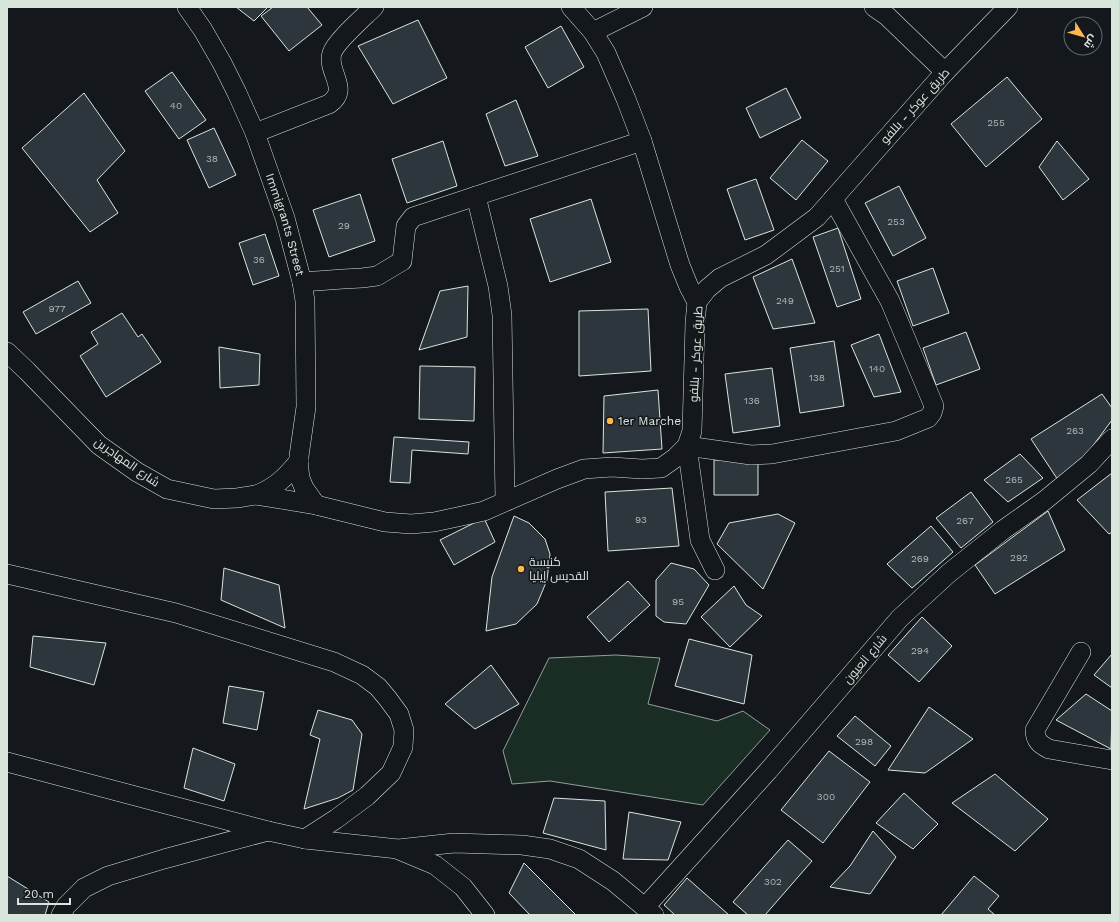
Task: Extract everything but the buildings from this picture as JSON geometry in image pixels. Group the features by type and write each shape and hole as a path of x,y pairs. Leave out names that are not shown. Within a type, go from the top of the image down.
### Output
{"street":[{"name":"Immigrants Street","path":"187,7 203,30 222,63 255,133 285,218 302,282 305,301 306,407 299,462 300,478 304,488 316,505"},
{"path":"255,133 334,101 339,93 332,65 332,53 336,45 374,7"},
{"path":"571,7 593,32 606,54 626,99 642,142 680,265 689,287 698,302"},
{"path":"593,32 643,7"},
{"path":"874,7 887,16 946,72"},
{"name":"طريق عوكر - بللفو","path":"687,446 692,430 695,323 698,302 707,289 720,278 766,256 817,217 946,72 1008,7"},
{"path":"302,282 377,276 402,261 406,226 413,217 642,142"},
{"path":"476,196 498,286 502,315 505,500"},
{"path":"687,446 751,455 772,454 896,431 928,418 932,413 934,406 890,301 833,199"},
{"name":"شارع المهاجرين","path":"7,352 99,444 137,472 167,489 189,495 214,499 256,495 266,492 279,483 299,462"},
{"path":"7,364 27,371"},
{"name":"شارع العيون","path":"649,911 900,618 955,568 1003,530 1044,501 1089,464 1112,439"},
{"path":"316,505 385,522 411,524 434,522 484,511 505,500 584,469 612,467 642,469 661,468 675,458 687,446"},
{"path":"687,446 700,540 715,570"},
{"name":"شارع المهاجرين","path":"256,495 316,505"},
{"path":"7,574 176,613 206,622 334,662 362,675 378,687 399,714 404,730 402,747 391,773 367,796 306,839"},
{"path":"1081,652 1035,730 1035,736 1040,743 1049,749 1112,760"},
{"path":"7,762 268,831 306,839 398,849 454,843 522,846 550,850 579,859 613,881 649,911"},
{"path":"61,915 66,906 84,888 108,876 164,859 268,831"},
{"path":"398,849 435,864 463,887 485,915"}],"green space":[{"path":"616,655 660,658 648,704 717,721 743,711 770,730 703,805 550,781 512,784 503,751 549,658"}],"place":[{"name":"1er Marche","path":"610,421"},
{"name":"كنيسة القديس إيليا","path":"521,569"}]}
